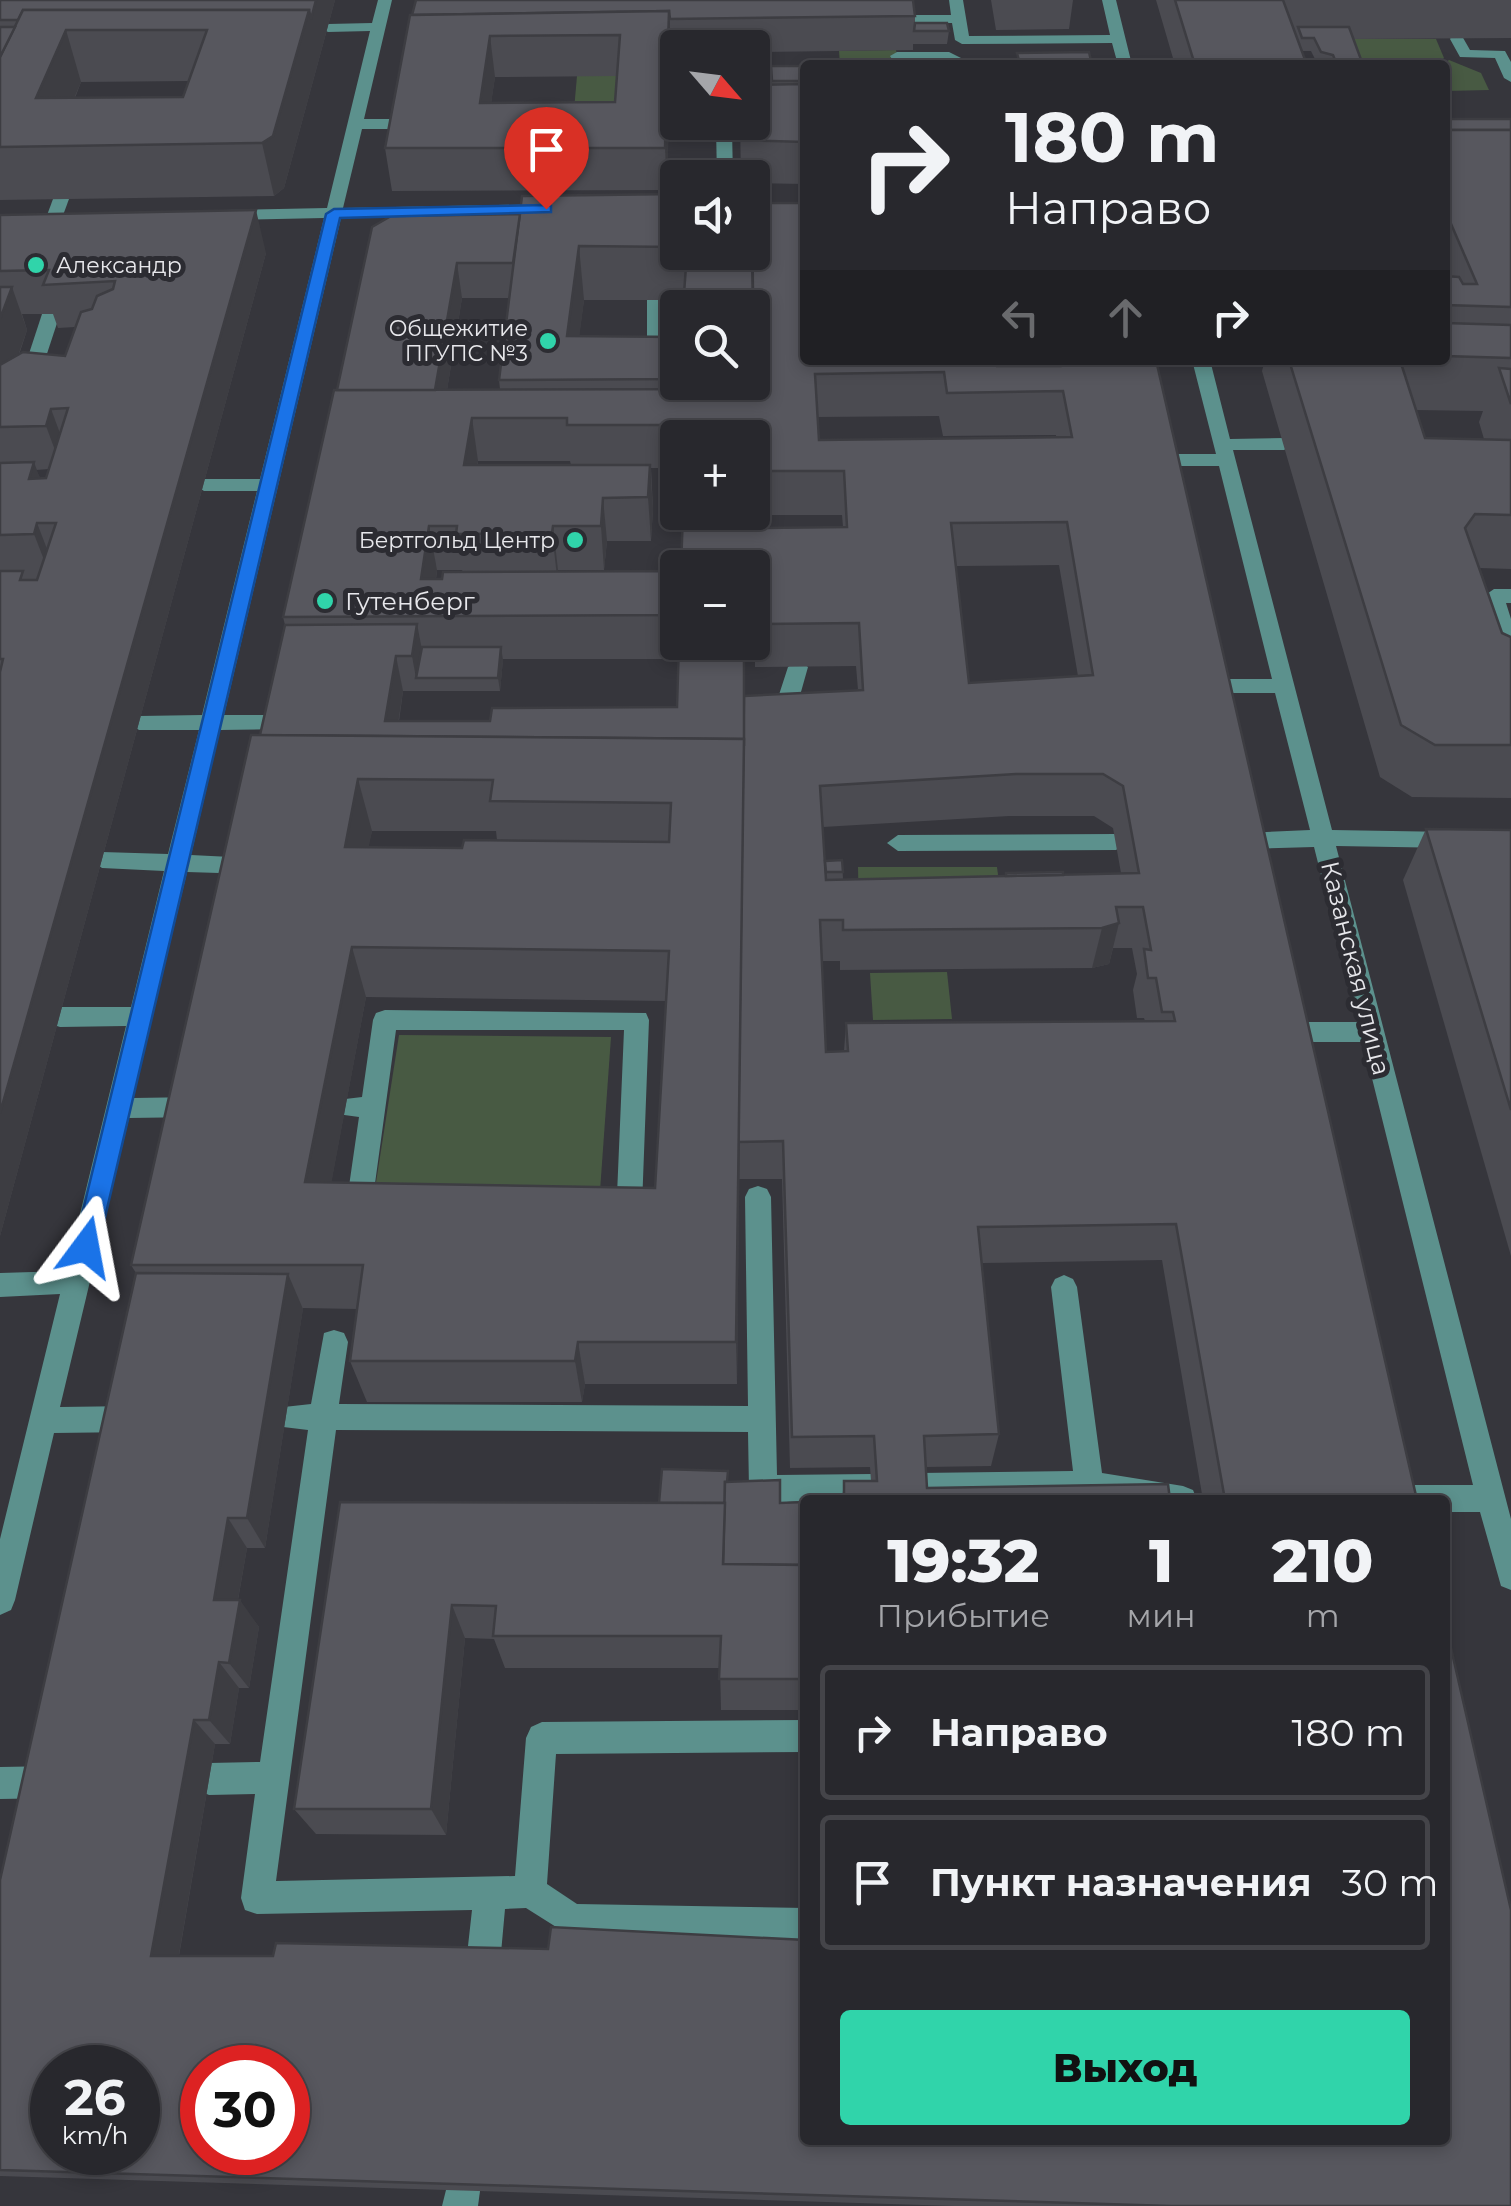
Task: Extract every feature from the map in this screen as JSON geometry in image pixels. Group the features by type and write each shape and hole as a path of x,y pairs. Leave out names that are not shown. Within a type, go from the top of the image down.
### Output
{"street":[{"path":"0,1600 385,0"},
{"path":"956,0 962,40 1118,39"},
{"path":"1109,0 1124,60"},
{"path":"861,20 959,19"},
{"path":"328,28 378,28"},
{"path":"1457,39 1465,54 1505,54 1511,78"},
{"path":"897,56 948,56 957,60"},
{"path":"355,124 402,124"},
{"path":"53,218 62,199"},
{"path":"198,216 334,214 472,219 564,209"},
{"path":"656,300 656,347"},
{"path":"31,375 44,320"},
{"name":"Казанская улица","path":"1202,365 1511,1576"},
{"path":"1160,460 1284,444"},
{"path":"204,485 268,485"},
{"path":"1511,596 1494,596 1511,652"},
{"path":"798,667 786,707 822,706"},
{"path":"1210,686 1284,686"},
{"path":"139,723 282,722"},
{"path":"1244,841 1511,841"},
{"path":"898,843 1116,842"},
{"path":"102,860 251,866"},
{"path":"60,1017 140,1016"},
{"path":"398,1207 359,1207 386,1020 637,1020 628,1206 590,1206"},
{"path":"1286,1032 1372,1032"},
{"path":"346,1107 374,1107"},
{"path":"118,1108 200,1108"},
{"path":"758,1197 763,1490 872,1488"},
{"path":"0,1285 78,1282"},
{"path":"1064,1287 1089,1484"},
{"path":"334,1342 257,1898 530,1892 572,1920 800,1925"},
{"path":"286,1416 763,1419"},
{"path":"44,1420 134,1419"},
{"path":"918,1487 1089,1484 1154,1495"},
{"path":"1450,1499 1491,1498"},
{"path":"530,1892 542,1738 800,1736"},
{"path":"209,1779 274,1778"},
{"path":"0,1783 56,1782"},
{"path":"483,1964 490,1894"}],"green space":[{"path":"1345,39 1436,39 1444,58 1442,60 1352,60"},
{"path":"896,50 898,60 840,60 839,51"},
{"path":"1450,60 1481,73 1489,90 1450,91"},
{"path":"577,76 622,76 618,144 571,144"},
{"path":"858,867 997,867 1003,913 859,913"},
{"path":"947,972 952,1019 873,1020 870,973"},
{"path":"399,1035 611,1037 600,1191 375,1189"}],"building":[{"path":"0,0 316,0 311,19 309,10 23,10 18,20 0,20"},
{"path":"416,0 913,0 915,16 670,19 669,11 412,15"},
{"path":"1175,0 1283,0 1305,60 1193,60"},
{"path":"23,10 309,10 273,136 262,143 0,147 0,57","holes":["66,30 207,30 183,97 36,98"]},
{"path":"669,11 668,30 660,30 660,140 665,140 665,148 385,148 410,15","holes":["620,35 615,102 480,103 490,36"]},
{"path":"915,23 947,23 949,31 914,31"},
{"path":"0,27 15,27 0,57"},
{"path":"1298,27 1349,27 1361,60 1335,60 1333,55 1321,52 1314,38 1302,38"},
{"path":"1089,52 1091,60 1019,60 1017,53"},
{"path":"771,66 800,66 800,81 772,81"},
{"path":"800,84 800,142 741,140 770,140 770,85"},
{"path":"1450,119 1511,119 1511,130 1450,130"},
{"path":"1450,130 1511,130 1511,307 1450,305 1450,276 1459,277 1463,284 1477,284 1450,222"},
{"path":"660,194 660,247 579,246 567,336 660,337 660,379 499,380 522,196"},
{"path":"770,203 800,203 800,365 1157,365 1416,1495 1224,1495 1176,1224 978,1227 999,1434 924,1436 927,1488 1168,1484 1169,1495 844,1495 844,1481 877,1481 874,1436 792,1437 783,1141 738,1142 744,696 863,690 859,623 770,624 770,550 682,550 682,530 847,527 844,471 770,471 770,420 567,425 567,418 472,418 464,465 650,465 648,497 603,498 601,526 553,526 552,533 456,534 457,526 429,526 421,579 442,579 443,572 660,571 660,615 283,617 334,390 660,389 660,400 770,400 770,290 753,290 753,270 770,270","holes":["944,372 947,393 1063,391 1072,437 819,440 815,374","1067,522 1093,675 969,683 951,523","1016,774 1103,774 1123,786 1139,873 826,880 820,786","1116,907 1143,907 1151,950 1144,949 1148,978 1156,978 1162,1012 1173,1012 1175,1021 846,1023 848,1051 826,1052 820,920 843,920 843,930 1102,928 1119,923"]},
{"path":"256,210 0,1113 0,571 23,571 20,580 37,580 56,523 37,523 34,534 0,535 0,463 34,462 29,479 46,478 68,408 51,409 46,426 0,427 0,365 23,352 65,356 81,312 92,309 97,296 113,289 115,281 43,285 49,270 0,271 0,215"},
{"path":"520,214 513,263 457,263 435,390 337,390 372,227 391,216"},
{"path":"686,270 752,270 753,290 684,290"},
{"path":"0,287 12,287 0,319"},
{"path":"1450,323 1511,325 1511,358 1450,356"},
{"path":"1291,365 1402,365 1425,438 1511,440 1511,515 1475,514 1465,528 1502,633 1511,637 1511,745 1435,745 1401,725"},
{"path":"1499,368 1511,369 1511,404"},
{"path":"417,624 412,656 396,656 385,721 490,721 492,708 677,707 678,660 744,660 744,739 260,735 285,625"},
{"path":"422,647 501,647 498,678 416,678"},
{"path":"251,735 744,739 736,1342 578,1342 575,1361 350,1361 363,1265 131,1265","holes":["358,779 493,780 490,801 671,803 669,842 464,840 462,848 345,847","352,947 669,951 655,1188 305,1182"]},
{"path":"1426,829 1511,830 1511,1110"},
{"path":"842,860 843,872 826,872 825,861"},
{"path":"1006,873 1063,875 1006,876"},
{"path":"136,1273 288,1274 247,1518 228,1518 214,1600 240,1600 229,1663 219,1662 209,1720 194,1720 151,1956 273,1956 276,1943 548,1949 551,1927 800,1940 800,2145 1450,2145 1450,1644 1511,1910 1511,2206 1171,2206 160,2175 160,2045 30,2045 30,2171 0,2170 0,1880"},
{"path":"662,1469 728,1471 725,1503 659,1503"},
{"path":"780,1480 780,1503 800,1502 800,1565 723,1564 725,1482"},
{"path":"340,1502 725,1503 723,1564 800,1565 800,1679 719,1679 721,1636 493,1636 496,1606 452,1605 431,1809 294,1809"}],"place":[{"name":"Александр","path":"36,265"},
{"name":"Общежитие ПГУПС №3","path":"548,341"},
{"name":"Бертгольд Центр","path":"575,540"},
{"name":"Гутенберг","path":"325,601"}],"route":[{"path":"86,1247 334,214 546,209"}]}
